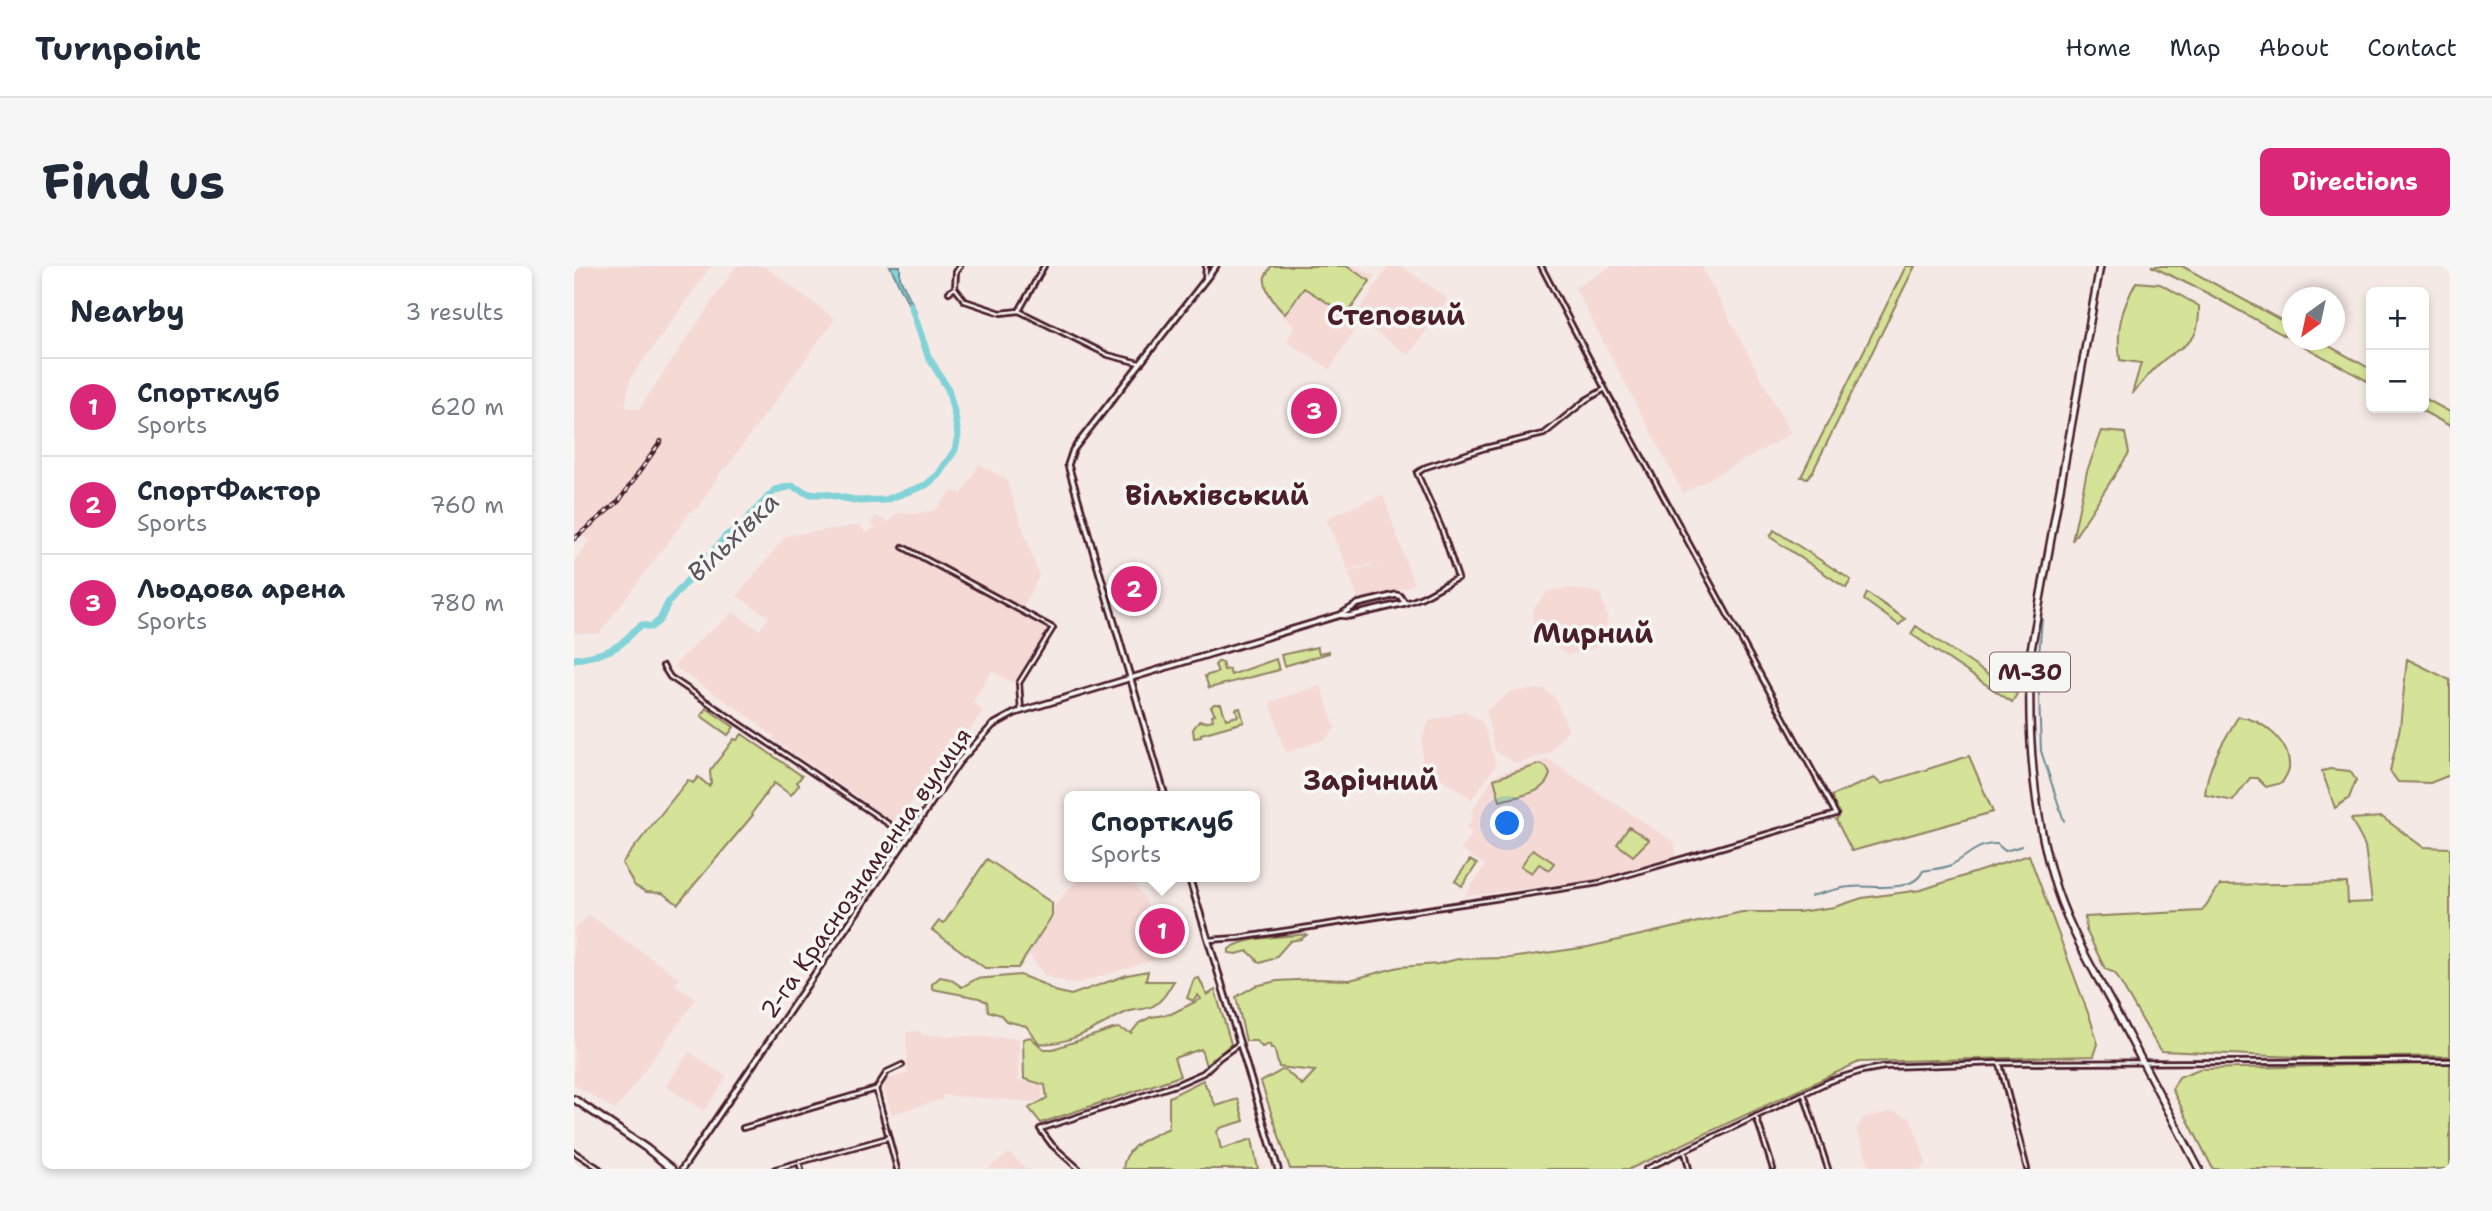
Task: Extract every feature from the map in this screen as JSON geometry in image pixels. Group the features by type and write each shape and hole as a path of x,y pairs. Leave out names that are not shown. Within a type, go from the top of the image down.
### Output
{"main road":[{"name":"М-30","path":"2100,266 2031,650 2029,708 2032,769 2056,888 2073,930 2199,1169"},
{"path":"574,1099 646,1148 671,1169"}],"street":[{"path":"960,266 956,272 955,288 965,301 1001,313 1019,310 1108,355 1139,363"},
{"path":"1019,310 1044,266"},
{"path":"1205,280 1206,266"},
{"path":"1163,791 1068,465 1073,450 1216,266"},
{"path":"1208,940 1238,938 1590,885 1836,814 1541,266"},
{"path":"949,292 955,288"},
{"path":"1405,603 1420,600 1441,585 1458,578 1441,527 1417,473 1426,467 1485,448 1544,434 1586,400 1605,389"},
{"path":"902,547 1053,628 1018,683 1021,711"},
{"name":"2-га Краснознаменна вулиця","path":"682,1169 970,748 993,725 1021,711 1340,615 1358,604 1396,595 1405,603 1349,616 1340,615"},
{"path":"663,666 670,677 908,837"},
{"path":"1191,882 1278,1169"},
{"path":"1079,1169 1052,1145 1040,1129 1178,1084 1203,1073 1240,1043"},
{"path":"1646,1169 1830,1081 1862,1071 1900,1066 1999,1063 2450,1060"},
{"path":"1999,1063 2027,1169"},
{"path":"743,1129 876,1089 887,1072 902,1065"},
{"path":"876,1089 897,1169"},
{"path":"1804,1094 1828,1169"},
{"path":"1756,1116 1773,1169"},
{"path":"775,1169 887,1138"},
{"path":"1684,1151 1689,1169"},
{"path":"574,1152 600,1169"},
{"path":"799,1162 801,1169"}],"shaded area":[{"path":"574,266 711,266 630,379 625,407 639,409 736,266 764,266 835,319 722,470 698,508 691,511 599,634 574,633 574,561 589,541 577,532 574,536"},
{"path":"1269,266 1355,266 1375,276 1347,317 1357,325 1330,369 1287,342 1294,327 1276,308 1262,278"},
{"path":"1389,266 1401,266 1448,299 1409,355 1354,317"},
{"path":"1612,266 1701,266 1791,434 1683,493 1575,288"},
{"path":"979,464 1006,479 1039,576 1022,609 908,545 905,551 1047,630 1013,683 992,671 973,702 983,710 951,760 942,756 897,824 773,739 774,736 759,726 760,724 673,666 733,612 760,630 769,617 737,596 786,536 860,525 865,533 876,528 871,524 875,516 889,522 897,513 916,514 935,510 950,493 954,491 962,494"},
{"path":"1383,495 1414,585 1359,600 1348,572 1370,566 1371,569 1390,563 1372,568 1370,564 1348,570 1326,518"},
{"path":"1571,588 1600,593 1607,616 1606,631 1594,649 1567,655 1534,632 1532,611 1548,591"},
{"path":"1321,685 1335,728 1326,739 1288,752 1284,749 1270,702"},
{"path":"1544,689 1555,698 1568,729 1550,753 1517,764 1495,751 1486,711 1512,691"},
{"path":"1465,711 1483,723 1496,765 1472,799 1422,766 1422,739 1429,721"},
{"path":"1548,759 1675,843 1676,858 1597,880 1465,896 1485,865 1461,850 1473,832 1467,828 1474,816 1471,813 1495,775"},
{"path":"1076,882 1132,882 1145,898 1148,931 1162,947 1174,948 1175,954 1074,984 1045,976 1029,954 1053,917 1054,906"},
{"path":"589,915 679,978 675,985 696,999 616,1110 574,1085 574,929"},
{"path":"921,1031 921,1035 1019,1038 1018,1080 1043,1086 1042,1098 1036,1102 942,1095 943,1099 891,1114 883,1084 887,1079 908,1073 906,1032"},
{"path":"689,1052 727,1077 704,1111 666,1086"},
{"path":"1894,1111 1911,1119 1926,1163 1921,1169 1871,1169 1856,1130 1863,1118"},
{"path":"1009,1153 1027,1169 988,1169"}],"green space":[{"path":"1271,266 1346,266 1370,281 1347,315 1304,288 1285,314 1266,287 1265,277"},
{"path":"1906,266 1915,266 1813,471 1807,478 1801,477"},
{"path":"2151,266 2182,266 2282,321 2282,334"},
{"path":"2136,282 2160,284 2199,306 2199,320 2197,330 2188,343 2158,365 2132,394 2141,363 2120,360 2119,329 2123,311"},
{"path":"2311,350 2336,350 2366,366 2366,380"},
{"path":"2429,401 2450,412 2450,426 2426,413 2429,413"},
{"path":"2102,431 2125,433 2129,453 2072,541 2087,471"},
{"path":"1774,530 1851,580 1846,588 1770,537"},
{"path":"1867,593 1905,619 1899,625 1864,600"},
{"path":"1916,626 2017,694 2012,702 1911,634"},
{"path":"1317,647 1319,653 1329,653 1284,666 1281,655"},
{"path":"1276,659 1279,670 1209,688 1205,676 1218,672 1215,665 1218,662 1222,662 1224,670 1229,669 1231,675"},
{"path":"2407,659 2450,680 2450,775 2430,783 2398,782 2390,771 2400,727"},
{"path":"1221,704 1226,719 1238,716 1236,709 1240,708 1244,722 1194,738 1193,729 1200,720 1213,720 1212,715 1215,714 1211,707"},
{"path":"706,708 734,727 728,735 701,716"},
{"path":"2238,717 2256,722 2273,733 2285,749 2288,771 2282,783 2266,787 2257,778 2250,778 2233,801 2205,795 2212,764"},
{"path":"742,734 802,776 797,782 799,785 791,795 774,783 753,815 678,904 662,893 646,892 635,886 622,863 688,780 693,783 698,777 709,786 710,771 734,739 737,740"},
{"path":"1969,756 1993,812 1852,851 1836,820 1839,817 1831,796 1874,778 1881,784"},
{"path":"1541,764 1550,774 1542,786 1530,793 1500,801 1494,779"},
{"path":"2322,771 2350,771 2356,780 2349,798 2335,808"},
{"path":"2382,817 2423,847 2450,848 2450,1056 2321,1058 2162,1051 2115,973 2105,969 2086,930 2085,917 2202,911 2220,885 2347,883 2348,903 2372,902 2365,846 2351,819"},
{"path":"1629,827 1649,840 1633,856 1617,844"},
{"path":"1533,849 1554,863 1549,870 1539,864 1532,873 1521,866"},
{"path":"2029,855 2091,1021 2098,1044 2094,1056 1859,1062 1630,1169 1290,1169 1261,1082 1284,1069 1302,1085 1315,1071 1279,1067 1274,1048 1271,1049 1270,1044 1262,1047 1257,1041 1246,1041 1236,997 1255,986 1277,981 1350,980 1399,967 1438,964 1458,959 1510,958 1588,947 1742,912 1798,912 1835,907 1862,898 1921,890"},
{"path":"987,859 1052,903 1052,916 1018,968 985,968 932,930 939,921 944,923"},
{"path":"1470,860 1477,864 1462,886 1455,881"},
{"path":"1308,934 1301,939 1290,941 1275,958 1260,963 1248,951 1229,953 1229,949 1246,942"},
{"path":"1148,971 1146,981 1174,981 1157,1004 1127,1012 1084,1034 1062,1042 1050,1043 1039,1043 1026,1026 1006,1021 1001,1015 988,1011 987,1002 979,998 932,989 932,984 940,977 950,979 962,987 976,979 1020,975 1055,991 1071,995 1127,975"},
{"path":"1199,978 1207,995 1215,990 1231,1044 1206,1066 1201,1049 1174,1058 1180,1076 1041,1123 1029,1108 1047,1098 1045,1085 1024,1079 1023,1039 1030,1037 1044,1049 1053,1049 1113,1029 1131,1033 1139,1023 1151,1017 1171,1014 1201,999 1198,995 1193,1001 1187,998 1194,979"},
{"path":"2450,1063 2450,1169 2213,1169 2172,1089 2179,1077 2199,1069"},
{"path":"1203,1080 1216,1106 1238,1099 1244,1121 1220,1128 1217,1132 1221,1149 1252,1139 1258,1169 1123,1169 1128,1153 1133,1148 1169,1128 1169,1097"}],"water":[{"path":"890,266 900,266 900,278 916,311 913,313"}],"waterway":[{"name":"Вільхівка","path":"574,659 607,651 619,645 642,625 651,627 660,620 668,603 727,535 738,529 775,490 792,486 809,494 825,494 859,501 885,500 926,485 938,475 955,450 958,435 955,416 948,389 928,356 911,305"},
{"path":"2042,618 2038,668 2041,751 2064,821"},
{"path":"1811,896 1858,886 1900,886 1918,878 1923,871 1948,866 1972,851 1990,844 1997,844 2005,851 2022,846"}],"railway":[{"path":"574,539 619,501 661,441"}],"place":[{"name":"Льодова арена","path":"1314,411"},
{"name":"СпортФактор","path":"1134,589"},
{"name":"Спортклуб","path":"1162,931"}],"district":[{"name":"Степовий","path":"1396,315"},
{"name":"Вільхівський","path":"1217,495"},
{"name":"Мирний","path":"1593,633"},
{"name":"Зарічний","path":"1371,780"}]}
